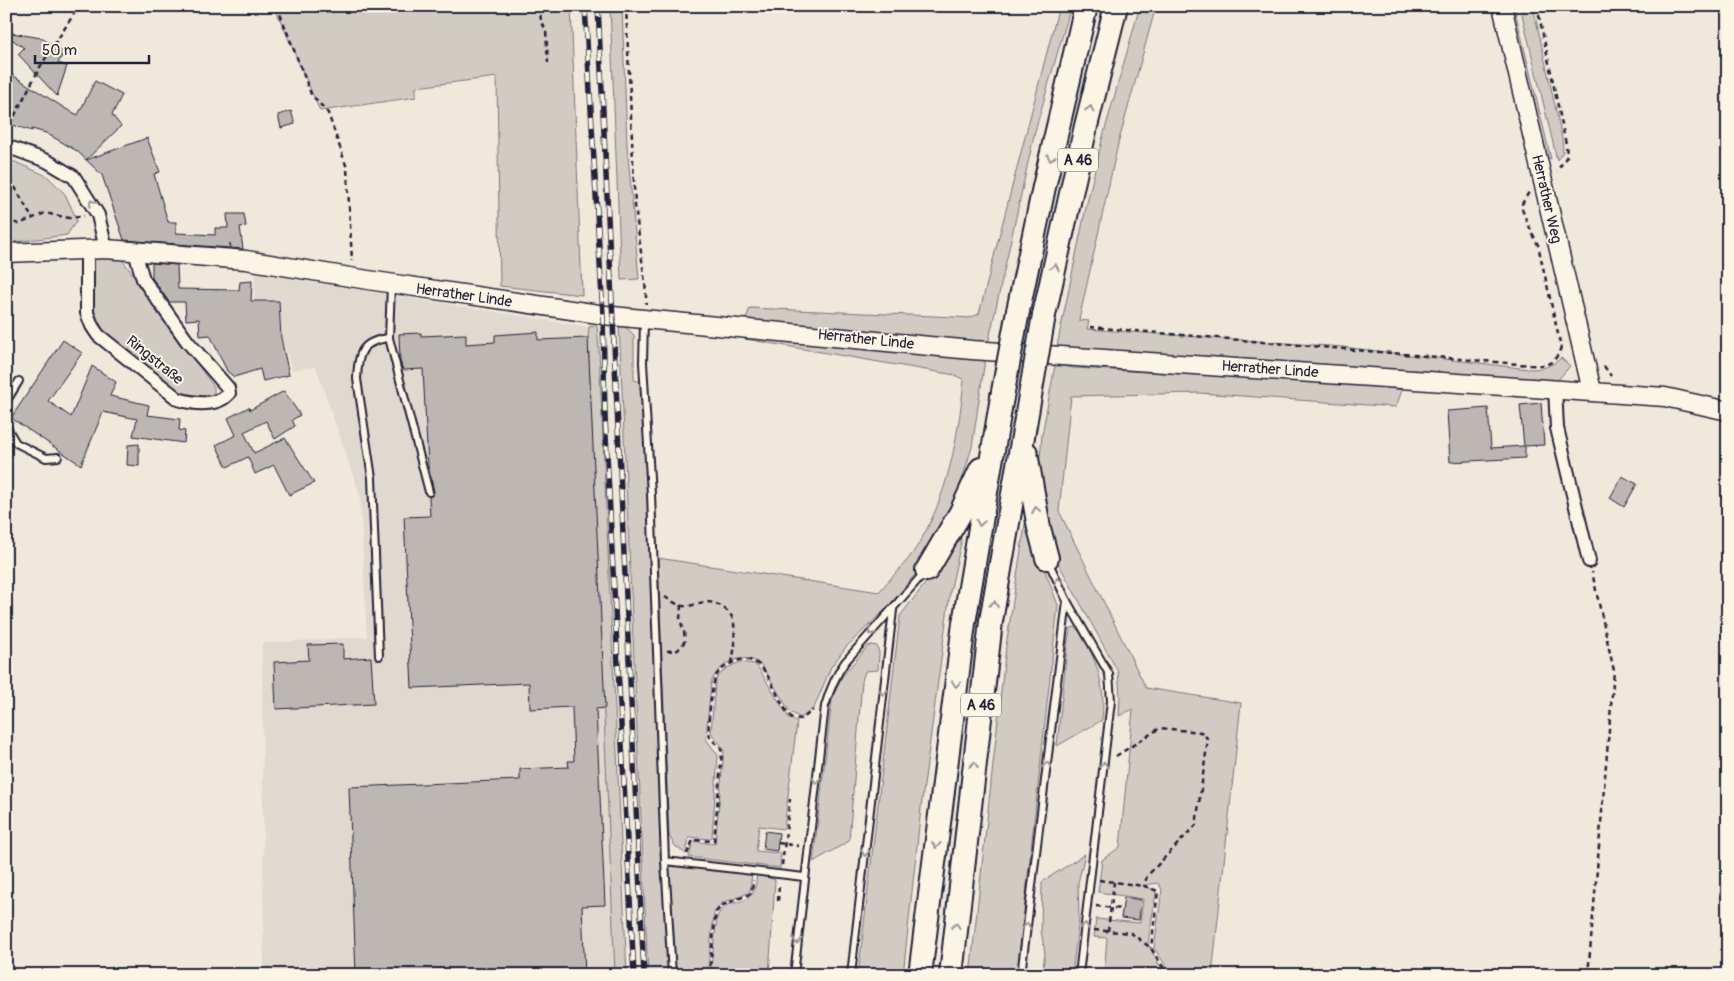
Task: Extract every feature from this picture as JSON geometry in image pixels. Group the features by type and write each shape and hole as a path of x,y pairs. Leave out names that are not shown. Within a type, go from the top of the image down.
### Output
{"highway":[{"name":"A 46","path":"920,975 964,622 994,441 1018,311 1044,187 1086,6"},
{"name":"A 46","path":"951,975 991,621 1044,315 1086,126 1116,6"},
{"path":"1023,437 1039,528 1047,558"},
{"path":"927,570 961,512 994,441"}],"street":[{"name":"Herrather Weg","path":"1502,6 1592,391"},
{"path":"6,146 47,160 74,177 98,215 106,249"},
{"name":"Herrather Linde","path":"6,253 106,249 246,260 391,284 603,315 972,350 1665,397 1728,411"},
{"name":"Ringstraße","path":"87,250 87,313 98,335 174,397 192,402 218,402 229,393 228,388 187,342 143,280 135,252"},
{"path":"1554,388 1557,428 1589,561"}],"lane":[{"path":"391,284 389,338 429,492"},
{"path":"644,318 643,363 651,494 665,861 672,975"},
{"path":"379,656 372,478 357,379 361,353 367,345 375,340 389,338"},
{"path":"6,402 19,382"},
{"path":"6,426 16,443 46,458 58,457"},
{"path":"1047,558 1067,601 1108,674 1111,701 1079,975"},
{"path":"794,975 825,706 835,676 845,662 927,570"},
{"path":"1021,975 1067,601"},
{"path":"851,975 893,609"},
{"path":"665,861 804,877"}],"path":[{"path":"6,132 40,67 79,6"},
{"path":"278,6 312,94 328,113 347,168 353,278"},
{"path":"539,6 541,20 546,31 548,63"},
{"path":"626,6 635,206 646,291 644,318"},
{"path":"6,171 32,218"},
{"path":"6,220 19,224 45,213 69,218 98,215"},
{"path":"1090,327 1530,365"},
{"path":"1588,975 1614,671 1589,561"},
{"path":"655,592 681,605 706,602 719,605 730,614 734,622 735,645 732,663"},
{"path":"657,652 678,650 685,641 680,620 681,605"},
{"path":"686,863 693,840 714,841 722,752 709,736 713,683 719,672 732,663 747,660 758,665 792,718 802,720 820,705 825,706"},
{"path":"1104,764 1160,728 1201,732 1208,739 1196,825 1147,876 1144,886"},
{"path":"778,901 790,799"},
{"path":"778,843 808,847"},
{"path":"708,975 716,912 723,905 752,892 754,872"},
{"path":"1090,879 1144,886 1158,891 1151,948"},
{"path":"1108,931 1114,882"},
{"path":"1087,905 1122,909"},
{"path":"1084,929 1131,933 1151,948 1168,975"}],"shaded area":[{"path":"274,6 571,6 582,295 500,286 497,77 416,87 416,97 320,111"},
{"path":"610,6 622,6 627,144 639,279 621,280"},
{"path":"1059,6 1071,6 1035,131 988,344 745,321 750,308 969,318 979,314"},
{"path":"1140,6 1156,6 1118,144 1079,320 1089,321 1087,329 1343,347 1529,369 1546,367 1561,358 1570,366 1557,381 1533,382 1056,351 1102,140"},
{"path":"1509,6 1514,6 1551,159 1545,156"},
{"path":"1520,6 1533,6 1562,138 1563,152 1557,160"},
{"path":"6,158 47,176 65,194 77,220 67,235 6,243"},
{"path":"118,254 214,387 214,396 206,399 182,397 104,333 94,310 92,296 93,256"},
{"path":"255,273 589,327 615,975 264,975 262,643 367,637 360,495 316,367 292,370 282,338 279,300 254,299"},
{"path":"619,324 627,328 634,335 634,380 641,382 649,517 662,864 752,873 750,891 722,903 714,913 707,975 648,975"},
{"path":"597,326 627,975 615,975 588,338 589,327"},
{"path":"745,336 985,360 972,447 955,502 921,567 889,606 846,647 831,667 814,708 801,718 790,712 763,667 749,659 733,660 720,669 715,676 711,683 706,739 718,755 712,837 709,839 689,837 686,854 675,846 669,836 658,558 879,592 912,554 936,509 950,467 962,402 964,380 955,375 745,339"},
{"path":"1055,365 1074,368 1364,384 1402,390 1396,407 1200,393 1071,396 1059,511 1146,688 1241,703 1212,975 1172,975 1154,948 1162,889 1158,883 1145,885 1156,892 1148,944 1165,975 1104,975 1107,938 1094,937 1096,919 1140,923 1143,899 1098,892 1102,860 1120,847 1133,709 1119,716 1118,672 1055,557 1038,481 1042,435"},
{"path":"1027,512 1037,550 1058,605 1017,975 970,975 1006,646"},
{"path":"961,529 961,543 950,592 921,808 903,975 858,975 900,616 942,562"},
{"path":"1074,627 1084,638 1097,669 1102,693 1102,720 1057,746 1068,639 1071,628"},
{"path":"868,646 877,646 879,653 878,670 865,671 862,681 849,841 813,862 832,700 841,678"},
{"path":"740,662 755,664 789,718 797,722 784,829 759,826 756,851 781,853 780,868 689,857 693,841 715,844 724,751 711,732 715,684 717,677 727,668"},
{"path":"1085,854 1078,883 1079,918 1072,975 1042,975 1045,953 1041,931 1042,882"},
{"path":"757,874 775,880 769,975 710,975 717,917 730,904 749,898 756,884"}],"building":[{"path":"6,32 41,38 62,51 60,55 62,56 58,63 67,66 57,96 18,54 24,48 6,35"},
{"path":"6,71 78,115 95,81 122,95 112,115 121,126 86,160 77,151 46,133 6,123"},
{"path":"291,111 295,124 281,128 278,115"},
{"path":"147,138 160,172 154,174 168,222 176,222 176,233 215,235 215,228 228,228 227,214 244,214 246,226 240,227 243,249 231,248 230,243 230,248 124,240 102,175 86,160"},
{"path":"152,263 177,265 178,289 239,290 240,282 252,281 251,301 279,301 281,338 289,375 263,381 260,369 234,377 227,371 210,335 200,336 199,319 186,320 185,302 169,302 152,278"},
{"path":"538,332 538,340 588,338 605,708 596,709 605,905 582,906 585,975 356,975 349,787 520,780 520,769 569,767 568,761 574,761 572,707 530,709 529,683 412,688 404,517 430,516 429,497 433,495 434,491 428,466 423,369 403,370 400,361 399,334 421,333 421,336 466,334 466,344 495,342 495,335"},
{"path":"63,340 82,353 48,401 71,417 92,366 116,382 110,396 149,405 147,415 180,419 179,430 185,431 184,443 133,436 137,419 103,412 81,465 11,418"},
{"path":"284,391 300,415 292,420 295,426 275,439 266,421 244,432 254,453 285,438 314,483 289,495 274,465 255,474 248,457 227,467 216,445 236,435 228,418 249,407 250,410"},
{"path":"1541,403 1544,445 1525,446 1525,458 1450,462 1447,411 1488,408 1491,448 1524,446 1520,405"},
{"path":"139,444 139,466 127,465 128,445"},
{"path":"1622,476 1637,484 1624,507 1610,498"},
{"path":"343,644 343,659 371,657 374,704 276,709 274,662 309,660 308,645"},
{"path":"765,831 779,833 777,851 763,849"},
{"path":"1124,897 1141,900 1139,920 1121,918"}],"railway":[{"path":"585,6 603,315 605,416 634,975"},
{"path":"598,6 644,975"}]}
